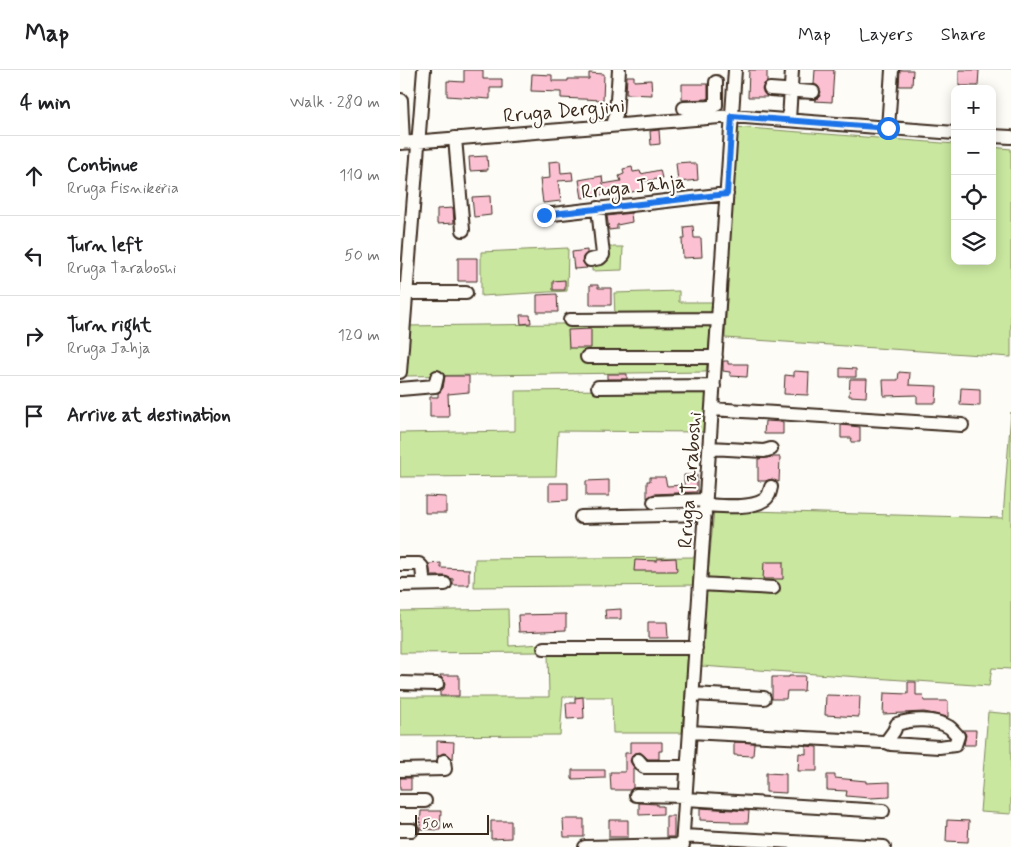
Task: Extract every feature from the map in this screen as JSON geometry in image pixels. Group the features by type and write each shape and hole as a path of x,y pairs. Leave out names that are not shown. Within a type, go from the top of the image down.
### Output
{"street":[{"path":"400,372 402,310 406,293 405,239 418,142 424,70"},
{"path":"614,125 619,70"},
{"name":"Rruga Taraboshi","path":"683,843 735,70"},
{"path":"789,120 792,70"},
{"path":"888,128 892,70"},
{"path":"684,108 709,112 716,105 716,82"},
{"path":"770,89 813,92"},
{"path":"401,100 402,143"},
{"name":"Rruga Dergjini","path":"402,143 614,125 709,112 732,116 951,133"},
{"path":"996,136 1011,138"},
{"path":"455,138 463,230"},
{"name":"Rruga Jahja","path":"544,215 727,194"},
{"path":"590,260 600,258 603,255 598,208"},
{"path":"406,293 466,293"},
{"path":"570,320 718,319"},
{"path":"587,358 716,357"},
{"path":"400,389 435,386 436,377"},
{"path":"598,386 714,386"},
{"path":"712,409 962,425"},
{"path":"710,448 771,449"},
{"path":"654,502 706,506 754,504 764,501 769,496 772,487"},
{"path":"581,517 706,506"},
{"path":"400,564 419,564 422,567 423,576"},
{"path":"400,585 445,584"},
{"path":"700,584 773,588"},
{"path":"544,648 696,648"},
{"path":"400,683 437,684"},
{"path":"693,694 764,698"},
{"path":"690,732 886,742 891,744 939,747 955,745 958,736 949,727 930,721 908,720 896,724 894,731 886,742"},
{"path":"638,760 644,767 688,766"},
{"path":"400,770 445,769 444,761"},
{"path":"636,795 882,811"},
{"path":"400,801 425,801"},
{"path":"585,847 683,843 884,847"}],"green space":[{"path":"735,127 951,144 951,265 996,265 996,147 1011,149 1011,357 725,338"},
{"path":"606,247 623,247 622,270 592,271 592,262"},
{"path":"568,248 567,291 481,296 481,252"},
{"path":"679,291 679,302 712,302 712,317 615,317 614,293"},
{"path":"711,322 706,372 403,376 406,326"},
{"path":"708,389 706,432 558,431 556,476 400,477 400,433 515,431 515,391"},
{"path":"1011,412 1011,669 992,668 989,686 701,666 714,510 1003,518"},
{"path":"698,557 697,585 474,587 475,559"},
{"path":"508,609 509,646 543,644 544,652 400,653 400,611"},
{"path":"548,652 688,652 682,733 613,733 612,697 563,697 560,735 400,736 400,697 549,697"},
{"path":"988,712 1011,714 1011,814 980,812"}],"building":[{"path":"464,70 483,70 483,79 502,79 502,88 490,88 490,99 447,96 447,81 464,82"},
{"path":"749,70 767,70 767,82 762,89 767,97 748,97"},
{"path":"815,70 834,70 832,102 814,101 821,92 818,86 814,84"},
{"path":"900,70 913,70 912,86 899,86"},
{"path":"959,70 979,70 978,85 959,85"},
{"path":"589,73 604,74 603,100 561,98 561,92 531,91 532,74 552,75 552,81 568,81 568,79 589,79"},
{"path":"627,76 634,76 634,81 651,80 652,95 626,94"},
{"path":"682,84 708,84 708,99 682,100"},
{"path":"659,130 660,144 651,145 650,131"},
{"path":"487,156 488,170 470,171 469,157"},
{"path":"560,161 561,173 572,172 573,180 558,181 561,201 543,203 540,179 550,178 549,162"},
{"path":"690,162 690,164 697,164 698,180 678,182 676,163"},
{"path":"632,167 633,172 640,171 641,174 660,170 662,178 643,182 644,189 624,194 613,195 613,193 582,198 579,180 602,176 603,184 621,181 619,176 624,174 623,169"},
{"path":"490,196 491,215 474,217 472,197"},
{"path":"453,208 454,223 437,224 437,209"},
{"path":"631,213 632,222 617,225 617,229 609,230 607,216"},
{"path":"693,226 694,238 701,238 702,257 683,258 682,239 685,239 684,227"},
{"path":"587,250 582,261 587,268 574,269 572,252"},
{"path":"458,258 477,258 477,281 458,281"},
{"path":"565,280 565,290 553,290 553,281"},
{"path":"590,285 598,285 598,288 611,288 611,305 590,305"},
{"path":"557,294 558,312 537,312 537,295"},
{"path":"520,315 530,315 531,323 521,324"},
{"path":"591,329 591,348 569,348 568,330"},
{"path":"723,361 728,361 728,364 748,364 747,377 730,376 730,372 723,371"},
{"path":"840,368 856,369 856,377 840,377"},
{"path":"794,371 809,372 808,395 784,394 785,375 794,376"},
{"path":"899,372 910,373 909,385 937,386 936,403 917,403 917,395 884,396 883,380 898,380"},
{"path":"607,374 627,374 627,379 607,379"},
{"path":"445,376 469,376 469,392 448,394 449,417 430,417 430,397 438,397 438,393 443,388"},
{"path":"850,379 867,379 866,397 849,396"},
{"path":"961,388 980,389 980,406 960,405"},
{"path":"765,421 783,422 783,434 764,434"},
{"path":"841,425 860,427 860,442 851,442 852,438 841,438"},
{"path":"780,457 779,482 772,479 758,481 758,459"},
{"path":"684,475 697,475 697,492 654,494 647,498 647,481 650,481 650,477 665,477 667,486 684,485"},
{"path":"609,480 609,496 586,496 586,481"},
{"path":"549,483 568,483 568,500 549,501"},
{"path":"425,496 446,497 446,513 425,513"},
{"path":"676,558 677,571 634,571 635,560 657,561 657,559"},
{"path":"764,562 783,562 783,579 763,579"},
{"path":"441,563 441,568 469,569 469,585 453,585 453,579 445,576 431,576 429,564"},
{"path":"621,609 621,619 606,619 605,610"},
{"path":"566,614 566,630 519,632 518,615"},
{"path":"648,622 667,622 668,638 648,638"},
{"path":"440,675 459,675 459,696 440,696 440,692 444,689 445,684"},
{"path":"805,676 804,691 787,691 786,699 772,699 772,677"},
{"path":"908,682 916,682 916,695 923,695 924,701 948,701 948,717 924,712 883,714 884,693 908,694"},
{"path":"826,695 860,696 859,717 825,715"},
{"path":"583,697 584,718 567,719 566,703 575,703 575,698"},
{"path":"963,730 976,730 975,745 964,745 966,735"},
{"path":"437,741 454,742 453,759 448,754 443,753 437,757"},
{"path":"630,742 662,742 662,751 659,751 659,759 648,759 640,752 633,754 630,761 634,768 633,788 630,790 611,790 610,772 625,772 625,753 630,753"},
{"path":"734,742 754,743 753,756 734,755"},
{"path":"806,746 817,747 817,771 798,771 799,753 806,754"},
{"path":"572,770 605,770 605,778 572,779"},
{"path":"766,773 786,774 786,793 766,792"},
{"path":"827,775 835,775 835,778 866,781 866,783 890,782 890,797 846,796 847,791 827,790"},
{"path":"400,778 411,778 411,790 400,790"},
{"path":"639,803 663,806 663,814 639,815"},
{"path":"700,808 749,811 748,823 700,820"},
{"path":"421,811 441,811 440,830 420,829"},
{"path":"666,816 674,816 674,837 666,837"},
{"path":"563,819 584,819 584,837 564,837"},
{"path":"609,820 628,820 628,837 609,837"},
{"path":"947,820 969,821 968,842 946,841"},
{"path":"491,821 511,821 511,838 491,839"}],"route":[{"path":"544,215 727,194 732,116 888,128"}]}
